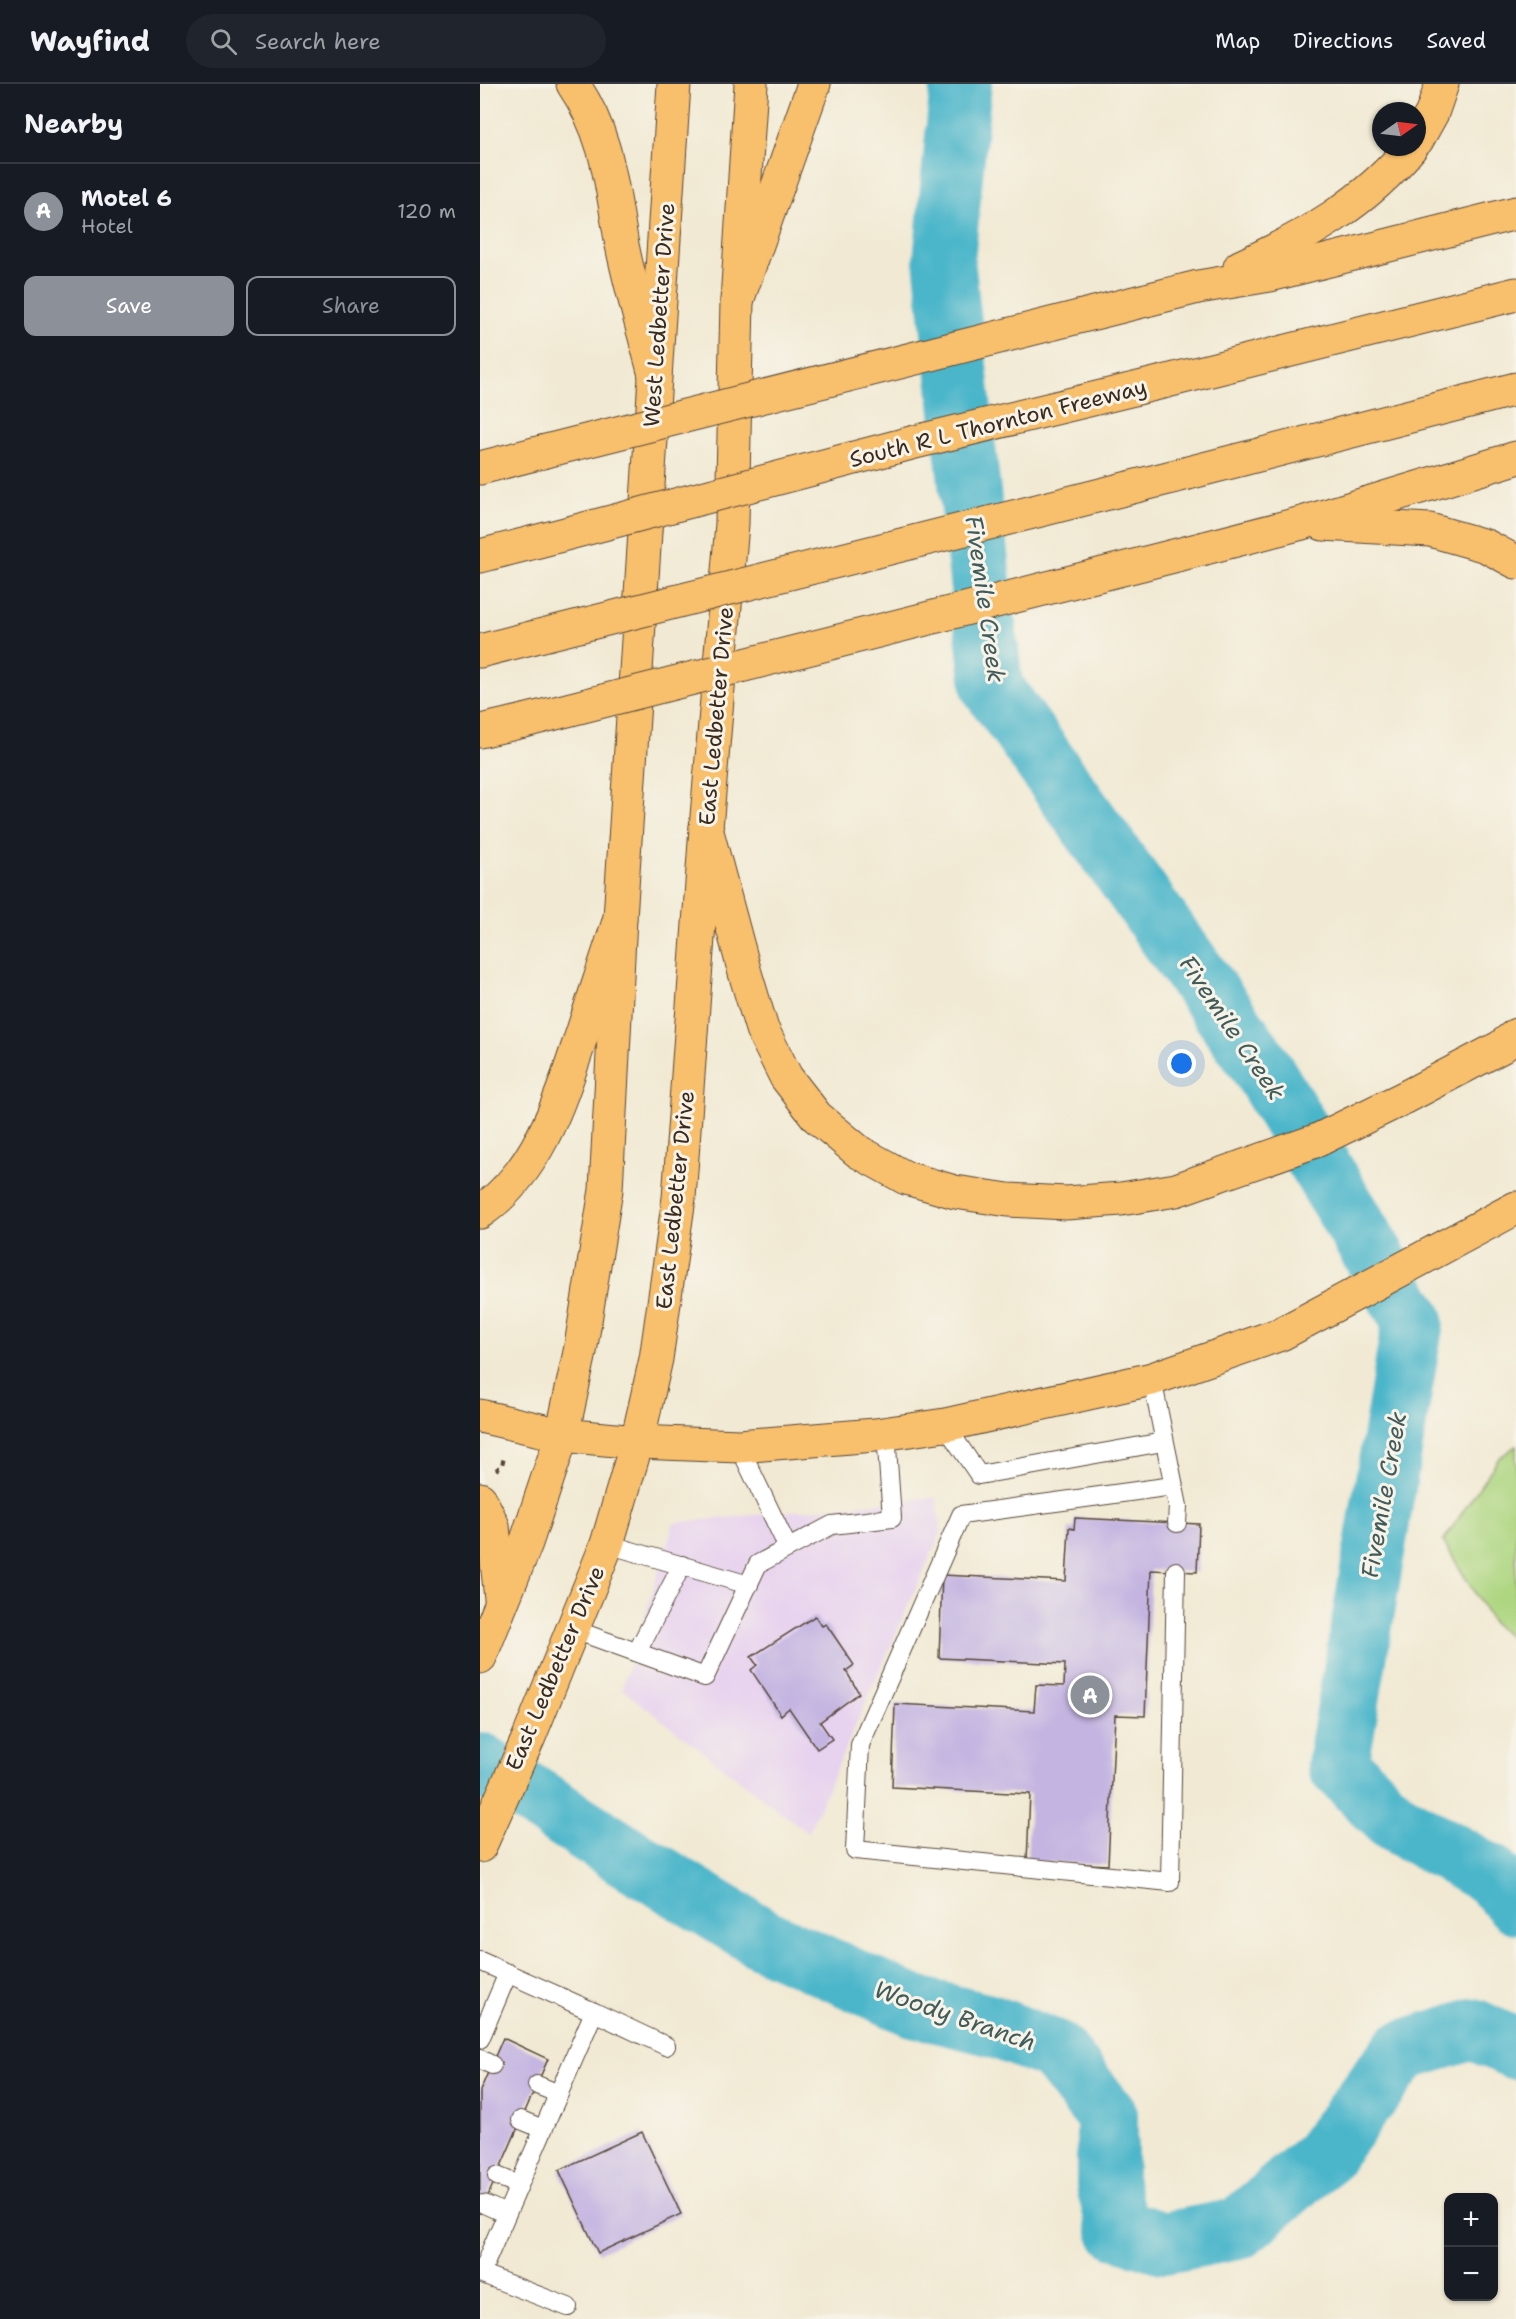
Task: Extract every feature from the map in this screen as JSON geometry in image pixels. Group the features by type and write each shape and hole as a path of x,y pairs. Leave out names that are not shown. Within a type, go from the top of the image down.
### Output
{"main road":[{"path":"573,84 602,140 615,191 622,246 655,375"},
{"name":"West Ledbetter Drive","path":"620,918 674,84"},
{"path":"737,302 751,84"},
{"path":"737,302 814,84"},
{"path":"1426,124 1442,84"},
{"path":"1198,287 1280,248 1335,217 1393,169 1404,156"},
{"path":"490,463 542,452 1198,287 1270,275 1516,213"},
{"name":"South R L Thornton Freeway","path":"480,556 904,445 1516,294"},
{"name":"East Ledbetter Drive","path":"480,1846 529,1737 607,1544 637,1442 656,1359 679,1198 706,828 732,524 737,302"},
{"path":"480,651 1516,390"},
{"path":"484,731 1302,523 1516,458"},
{"path":"1302,523 1430,530 1486,546 1516,562"},
{"path":"706,828 762,1029 786,1077 818,1117 859,1152 906,1178 955,1192 1008,1200 1066,1203 1121,1199 1176,1190 1318,1140 1404,1098 1508,1041"},
{"path":"480,1212 490,1205 523,1171 546,1132 564,1089 620,918"},
{"path":"480,1657 502,1606 562,1435 580,1352 606,1190 620,918"},
{"path":"480,1416 562,1435 637,1442 739,1446 886,1433 945,1425 1152,1379 1281,1334 1516,1208"},
{"path":"484,1487 493,1526 502,1606"}],"lane":[{"path":"1152,1379 1178,1506 1177,1523"},
{"path":"945,1425 979,1475 1164,1442"},
{"path":"572,1629 705,1677 758,1564 832,1525 892,1518 886,1433"},
{"path":"739,1446 788,1548"},
{"path":"1173,1485 961,1515 860,1745 855,1850 1170,1882 1176,1571"},
{"path":"607,1544 749,1585"},
{"path":"637,1652 682,1565"},
{"path":"480,1960 666,2046"},
{"path":"480,2039 508,1973"},
{"path":"568,2307 480,2273 594,2012"},
{"path":"537,2085 558,2094"},
{"path":"521,2120 543,2129"},
{"path":"497,2176 519,2185"},
{"path":"484,2204 506,2214"}],"path":[{"path":"484,1487 502,1466 504,1453"}],"shaded area":[{"path":"936,1497 941,1532 808,1833 622,1689 674,1523"}],"green space":[{"path":"1516,1446 1516,1640 1494,1625 1443,1541 1499,1458"}],"building":[{"path":"1075,1518 1199,1524 1197,1572 1151,1570 1145,1716 1115,1715 1108,1865 1027,1861 1030,1794 892,1787 895,1704 1034,1711 1036,1685 1064,1686 1065,1664 939,1658 942,1575 1066,1581 1069,1528 1074,1529"},
{"path":"815,1616 822,1626 826,1624 854,1665 846,1671 859,1693 820,1722 832,1739 817,1749 789,1708 781,1715 751,1670 757,1665 751,1657"},
{"path":"503,2038 548,2059 480,2214 480,2091"},
{"path":"642,2132 681,2214 598,2253 559,2170"}],"waterway":[{"name":"Fivemile Creek","path":"961,84 944,260 992,687 1257,1060 1413,1321 1338,1765 1394,1821 1490,1875 1516,1903"},
{"name":"Woody Branch","path":"480,1763 618,1851 763,1939 913,2006 990,2025 1056,2051 1107,2116 1107,2185 1118,2229 1164,2243 1238,2229 1322,2157 1402,2051 1473,2029 1516,2049"}],"place":[{"name":"Motel 6","path":"1090,1695"}]}
